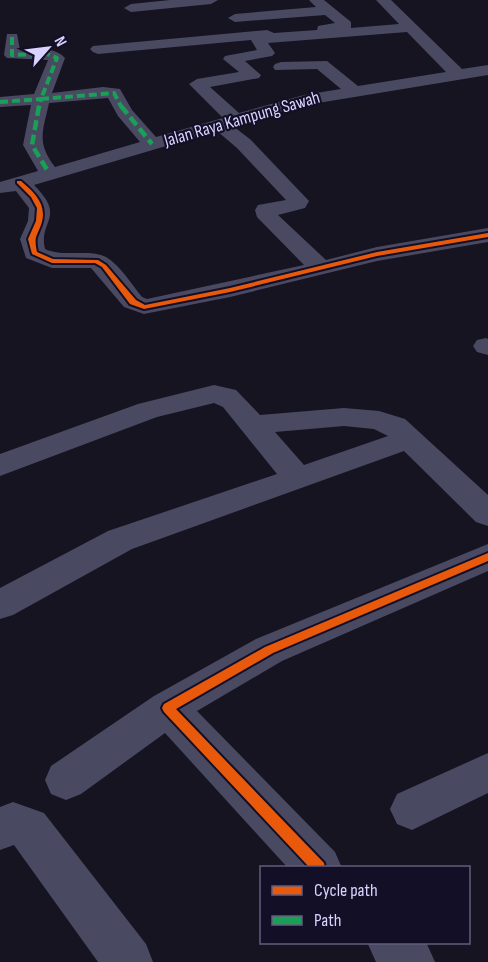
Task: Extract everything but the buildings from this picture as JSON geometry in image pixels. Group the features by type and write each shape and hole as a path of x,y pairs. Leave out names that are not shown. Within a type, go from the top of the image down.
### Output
{"street":[{"path":"127,4 211,0"},
{"path":"104,68 95,43 159,44 346,25 316,0"},
{"path":"389,1 409,28 458,75"},
{"path":"127,4 159,44"},
{"path":"226,19 330,10"},
{"path":"320,267 268,217 266,210 298,204 299,201 244,144 197,84 253,75 231,59 267,53 258,39 409,28"},
{"path":"12,37 12,55 17,57 48,54 57,58 41,99 30,142 33,152 49,173"},
{"path":"281,67 321,64 354,91"},
{"name":"Jalan Raya Kampung Sawah","path":"9,185 303,99 488,71"},
{"path":"0,102 103,92 114,93 124,112 152,144"},
{"path":"9,185 36,197 42,209 41,220 31,239 34,253 52,261 96,261 104,266 133,302 144,307 230,290 320,267 488,235"},
{"path":"0,466 105,424 158,407 214,394 226,396 233,401 296,476"},
{"path":"253,425 363,417 380,419 395,426 488,514"},
{"path":"0,605 86,556 120,540 296,476 409,439"},
{"path":"66,780 168,708 268,650 488,557"},
{"path":"168,708 318,866"},
{"path":"412,809 488,772"},
{"path":"0,829 13,823 28,828 128,962"},
{"path":"393,944 410,962"}],"marked path":[{"path":"12,37 12,55 48,54 57,58 41,99"},
{"path":"41,99 103,92 114,93 124,112 152,144"},
{"path":"0,102 41,99 32,145 49,173"}],"cycle path":[{"path":"19,182 38,202 40,208 39,221 31,239 34,253 52,261 96,261 104,266 133,302 144,307 230,290 377,254 488,235"},
{"path":"317,866 168,708 269,650 488,557"}]}
